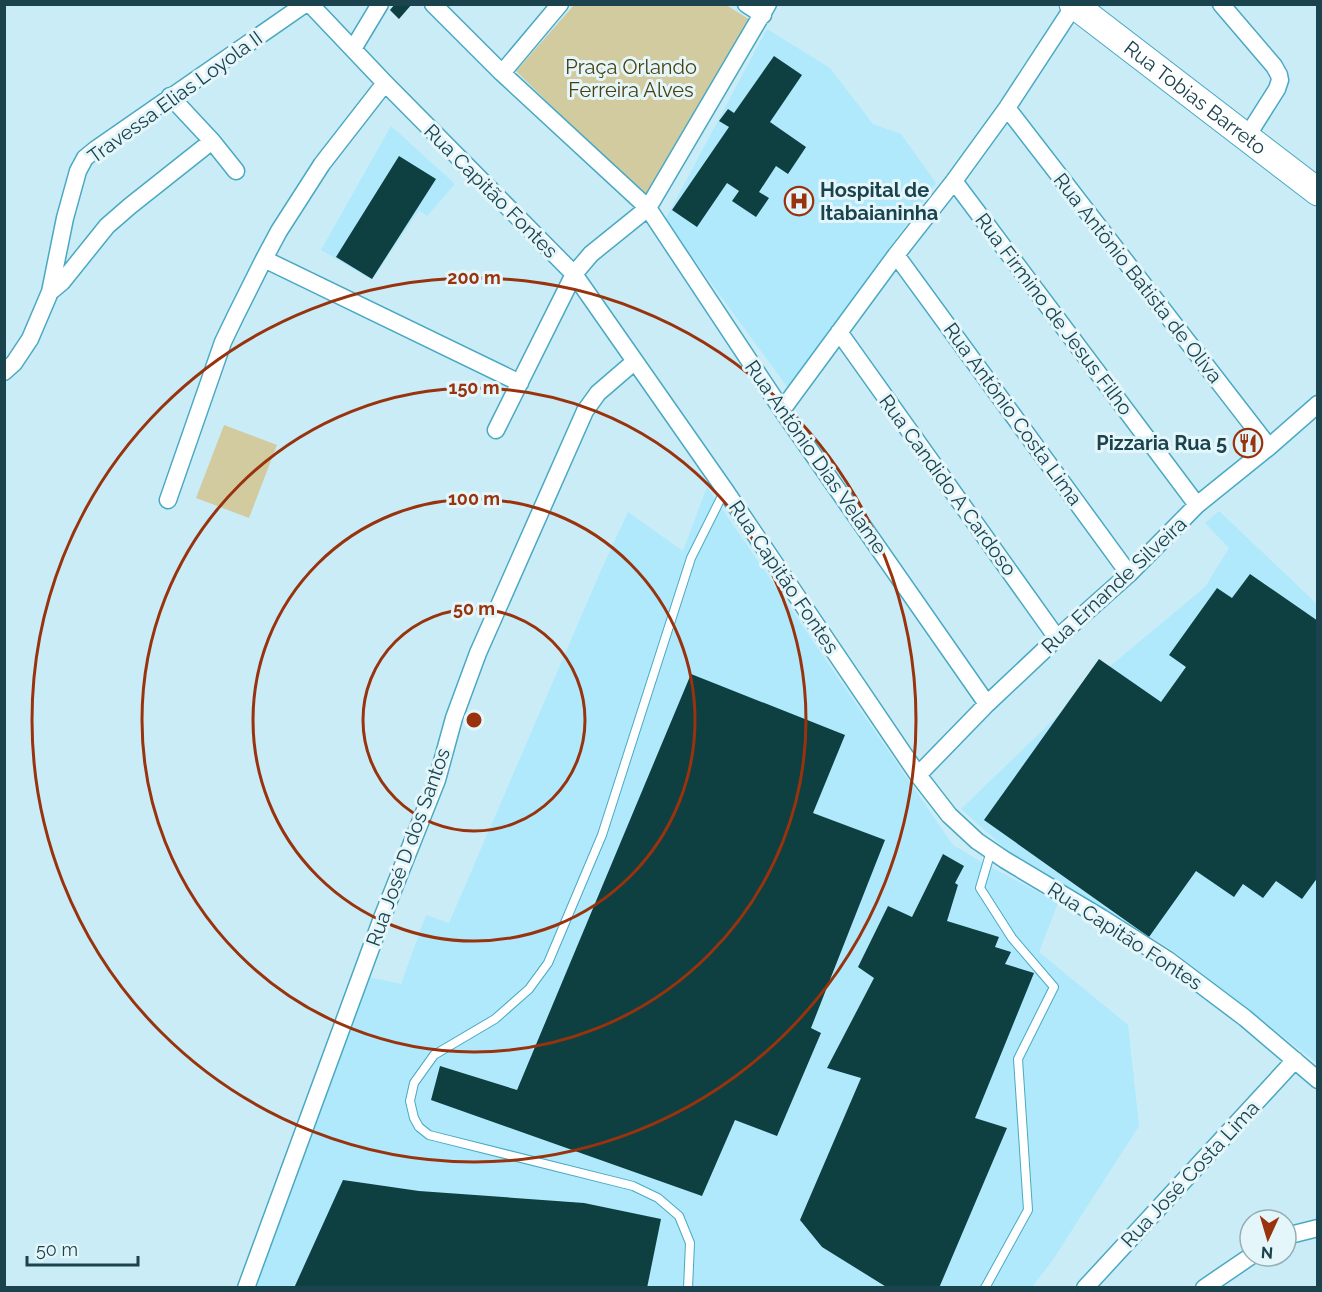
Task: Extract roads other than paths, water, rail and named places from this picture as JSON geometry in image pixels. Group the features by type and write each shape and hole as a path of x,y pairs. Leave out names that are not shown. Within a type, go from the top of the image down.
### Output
{"main road":[{"name":"Rua Tobias Barreto","path":"1074,5 1317,192"}],"street":[{"name":"Travessa Elias Loyola II","path":"4,372 14,363 30,339 50,292 65,218 78,171 85,158 305,4"},
{"name":"Rua Capitão Fontes","path":"310,4 574,274 725,490 918,775 949,815 991,851 1168,960 1245,1017 1317,1080"},
{"path":"353,49 380,4"},
{"path":"433,4 502,73 648,208"},
{"path":"502,73 560,4"},
{"path":"496,430 574,274 591,254 648,208 766,10 746,4"},
{"path":"1221,4 1262,50 1280,80 1277,89 1246,138"},
{"path":"782,410 1007,108 1074,5"},
{"path":"168,500 224,342 264,259 322,164 385,83"},
{"path":"171,96 236,171"},
{"name":"Rua Antônio Batista de Oliva","path":"1007,108 1269,447"},
{"path":"50,292 62,282 107,226 212,141"},
{"name":"Rua Firmino de Jesus Filho","path":"954,181 1197,505"},
{"name":"Rua Antônio Dias Velame","path":"648,208 782,410 987,704"},
{"name":"Rua Antônio Costa Lima","path":"896,255 1129,574"},
{"path":"264,259 520,383"},
{"name":"Rua Candido A Cardoso","path":"839,332 1057,638"},
{"name":"Rua José D dos Santos","path":"246,1287 382,918 437,780 454,718 482,642 585,411 598,393 634,362"},
{"name":"Rua Ernande Silveira","path":"918,775 987,704 1129,574 1197,505 1269,447 1317,404"},
{"name":"Rua José Costa Lima","path":"1085,1287 1295,1060"},
{"path":"1298,1233 1317,1228"},
{"path":"1204,1287 1238,1265"}],"lane":[{"path":"688,1287 690,1243 686,1230 679,1216 658,1198 633,1186 429,1135 419,1127 410,1101 414,1083 434,1055 495,1019 529,989 548,963 602,835 691,558 725,490"},
{"path":"985,1287 1028,1210 1018,1059 1054,987 1012,939 980,888 991,851"}],"place":[{"name":"Hospital de Itabaianinha","path":"799,201"},
{"name":"Pizzaria Rua 5","path":"1248,443"}],"park label":[{"name":"Praça Orlando Ferreira Alves","path":"631,78"}]}
